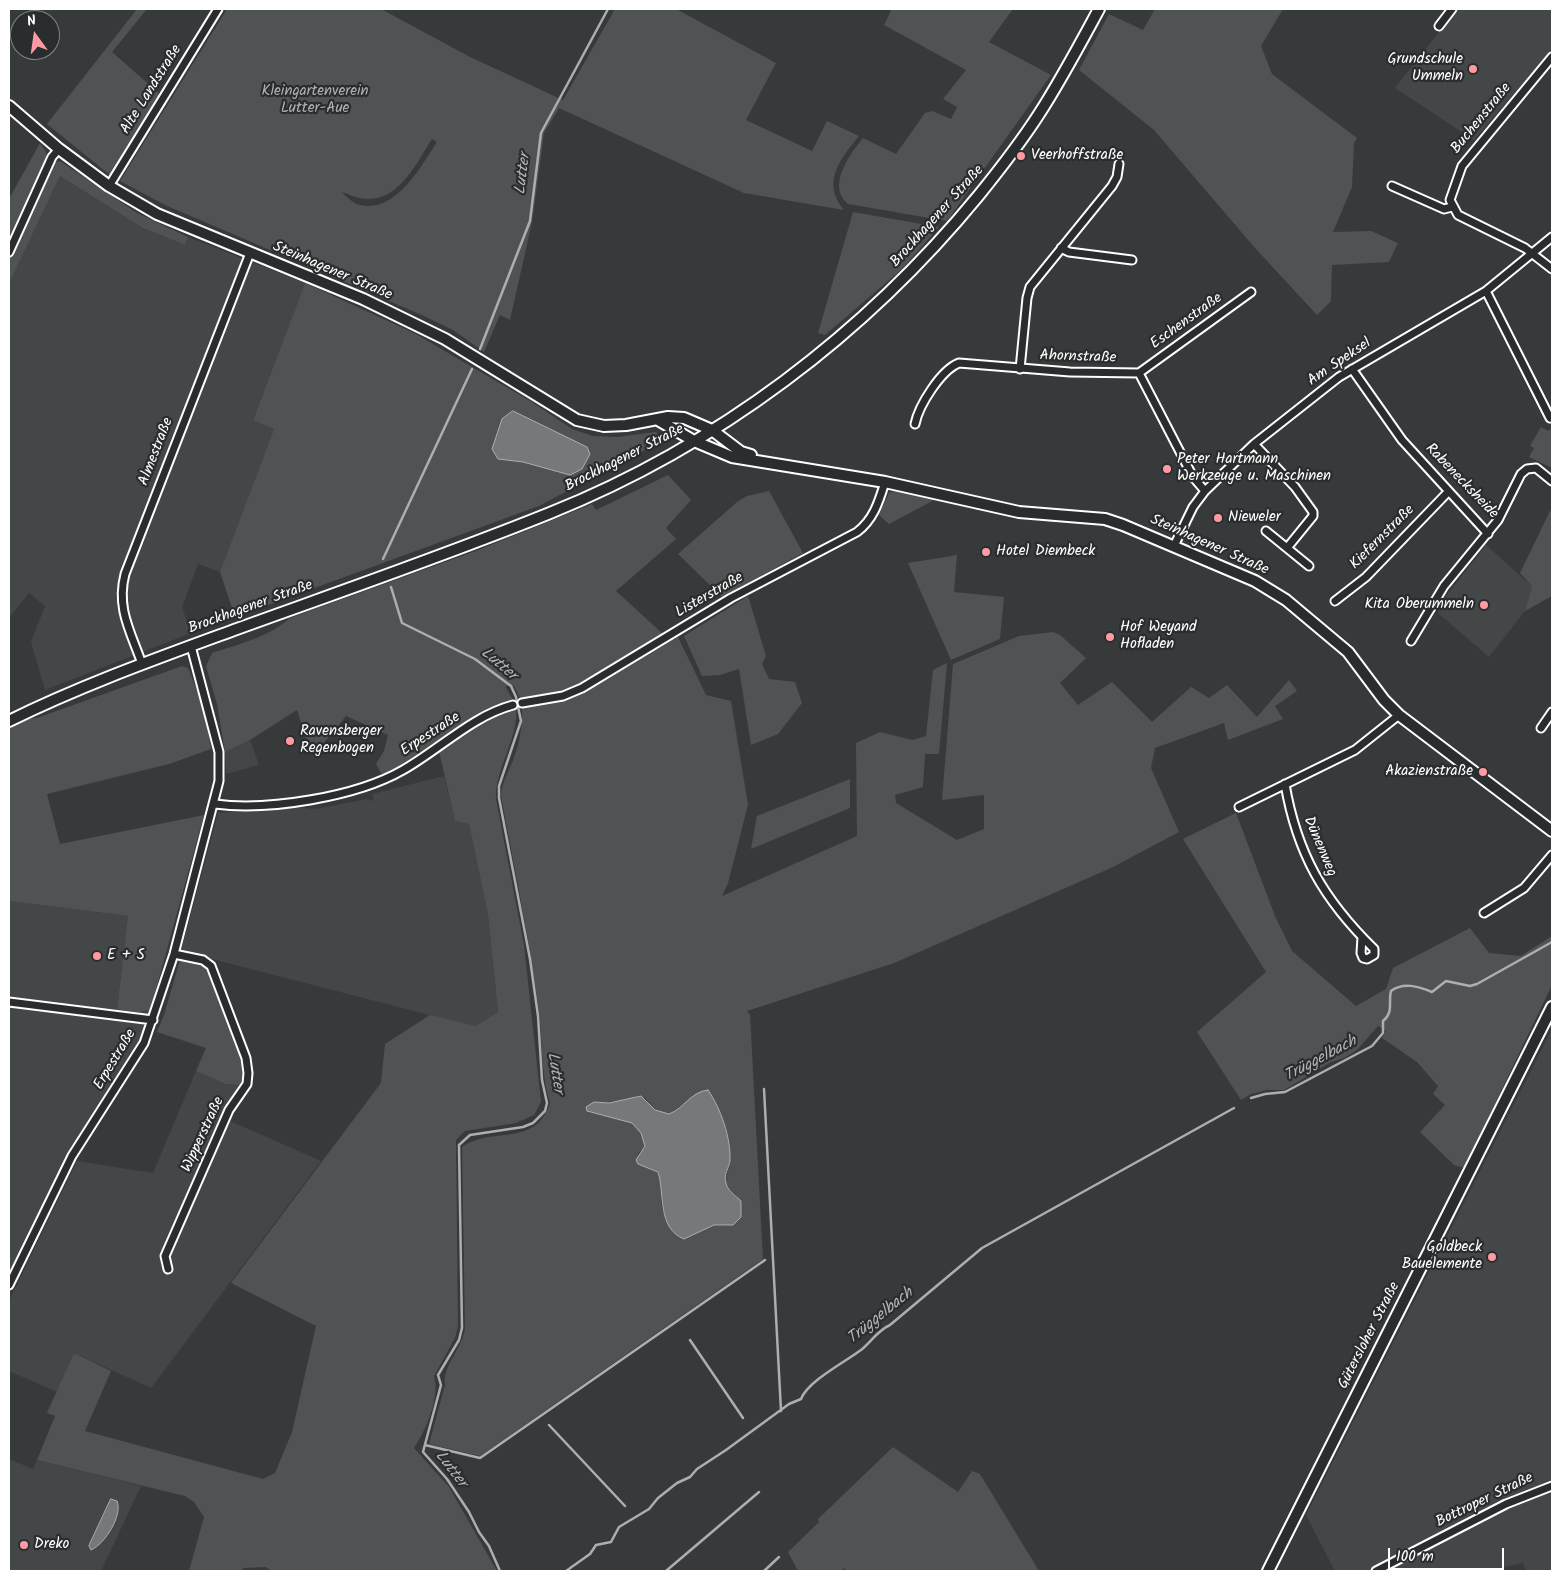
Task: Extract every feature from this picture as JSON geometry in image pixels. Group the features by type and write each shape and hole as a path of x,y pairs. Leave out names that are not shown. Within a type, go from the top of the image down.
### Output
{"main road":[{"name":"Brockhagener Straße","path":"9,721 50,700 142,664 551,513 636,473 694,441 769,393 816,357 882,300 931,251 997,172 1038,116 1099,9"},
{"name":"Steinhagener Straße","path":"9,106 59,149 109,186 157,214 363,299 445,339 577,420 604,426 658,420 668,417 684,418 712,430 741,452 768,461"},
{"name":"Steinhagener Straße","path":"658,420 694,441 732,457 768,461 885,482 1012,511 1105,520 1174,546 1255,582 1286,600 1348,652 1384,700 1399,715 1552,831"},
{"name":"Gütersloher Straße","path":"1268,1571 1552,1007"}],"street":[{"name":"Alte Landstraße","path":"109,186 218,9"},
{"path":"1439,26 1452,9"},
{"name":"Buchenstraße","path":"1452,207 1450,200 1461,168 1552,57"},
{"path":"9,252 52,157 59,149"},
{"path":"1020,369 1028,292 1036,278 1115,182 1119,164"},
{"path":"1392,186 1444,209 1452,207 1458,215 1533,254 1552,269"},
{"name":"Am Speksel","path":"1174,546 1193,507 1205,491 1254,444 1352,369 1486,291 1552,237"},
{"path":"1062,248 1069,252 1132,260"},
{"name":"Almestraße","path":"142,664 121,605 121,590 125,574 250,253"},
{"path":"1486,291 1550,418"},
{"name":"Eschenstraße","path":"1139,374 1251,292"},
{"name":"Ahornstraße","path":"914,424 920,407 945,372 954,365 964,362 1020,369 1139,374"},
{"name":"Rabenecksheide","path":"1352,369 1402,440 1488,534 1498,520 1524,471 1536,468 1552,482"},
{"path":"1139,374 1193,477 1205,491"},
{"path":"1254,444 1297,490 1313,512 1313,516 1287,548"},
{"name":"Listerstraße","path":"522,703 563,696 582,688 731,598 857,532 866,525 872,516 885,482"},
{"name":"Kiefernstraße","path":"1336,601 1366,577 1448,492"},
{"path":"1266,531 1309,566"},
{"path":"1411,641 1444,586 1488,534"},
{"name":"Erpestraße","path":"9,1285 72,1156 135,1060 153,1020 174,954 215,804 219,781 219,752 191,646"},
{"name":"Erpestraße","path":"215,804 234,806 321,799 343,793 402,771 500,708 514,705"},
{"path":"1541,728 1552,712"},
{"path":"1239,807 1362,746 1399,715"},
{"name":"Dünenweg","path":"1285,784 1292,818 1308,864 1329,898 1362,937"},
{"path":"1484,913 1524,888 1552,855"},
{"name":"Wipperstraße","path":"168,1269 165,1256 229,1110 247,1084 248,1073 246,1058 211,966 203,960 174,954"},
{"path":"9,1002 153,1020"},
{"name":"Bottroper Straße","path":"1377,1571 1506,1504 1552,1486"}],"shaded area":[{"name":"Grundschule Ummeln","path":"1457,9 1552,9 1552,50 1474,140 1395,88"},
{"path":"60,176 143,228 185,245 188,237 305,283 253,419 274,429 220,572 198,564 182,607 191,633 45,690 31,642 45,606 29,593 9,618 9,284"},
{"path":"513,411 587,447 590,454 582,469 570,475 523,462 498,459 492,449 502,419"},
{"name":"Kita Oberummeln","path":"1486,545 1532,586 1525,611 1489,657 1438,613 1443,600"},
{"path":"250,740 259,765 226,774 225,752"},
{"path":"444,776 455,821 469,824 488,915 498,1012 476,1027 181,951 218,813 287,806 315,809 367,799 374,801 372,794"},
{"path":"9,901 128,916 117,1009 137,1013 146,1010 150,1011 139,1041 68,1154 9,1274"},
{"path":"1552,1029 1552,1571 1526,1571 1523,1563 1487,1571 1335,1571 1306,1515"},
{"path":"196,1071 225,1084 240,1085 221,1117 321,1161 151,1388 74,1353 57,1392 9,1371 9,1301 77,1161 153,1173"},
{"path":"708,1090 721,1115 727,1133 730,1161 725,1180 728,1188 741,1201 741,1217 733,1225 714,1225 684,1239 675,1234 666,1219 658,1172 638,1164 636,1160 645,1146 641,1133 632,1123 587,1111 586,1107 594,1102 609,1103 641,1096 655,1110 669,1114 692,1097"},
{"path":"9,1459 33,1469 37,1460 141,1486 101,1571 9,1571"},
{"path":"111,1499 117,1501 118,1507 112,1529 102,1542 91,1550 89,1546"}],"green space":[{"path":"137,9 147,9 112,52 161,95 117,168 110,175 47,124"},
{"name":"Kleingartenverein Lutter-Aue","path":"227,9 381,9 470,57 563,100 615,9 676,9 776,63 746,120 812,151 827,121 859,136 840,162 834,181 837,200 844,210 744,193 559,108 544,133 532,222 510,320 500,315 484,352 453,330 424,316 165,205 120,181","holes":["432,139 437,142 405,187 383,203 370,206 357,204 341,192 359,198 372,199 384,196 403,181"]},
{"path":"892,9 1013,9 989,42 1051,75 947,221 848,204 842,197 839,188 842,170 863,138 896,154 925,113 932,111 951,119 957,107 943,99 966,70 884,25"},
{"path":"1155,9 1283,9 1261,46 1272,74 1357,138 1354,143 1352,187 1333,232 1371,231 1398,243 1389,262 1332,265 1331,301 1317,315 1255,248 1154,130 1079,70 1109,14 1143,30"},
{"path":"40,143 46,152 47,158 9,241 9,199"},
{"path":"60,161 137,213 188,237 185,245 143,228 60,176 9,284 9,259 55,162"},
{"path":"853,212 939,227 902,269 825,335 818,333"},
{"path":"305,283 414,333 532,402 572,429 593,436 617,437 656,432 661,439 658,443 539,506 235,617 220,572 274,429 253,420","holes":["590,454 570,475 523,462 498,459"]},
{"path":"1541,427 1548,431 1552,428 1552,467 1529,457 1534,448 1530,446"},
{"path":"668,475 691,500 666,528 676,539 616,591 663,634 579,686 562,691 520,698 514,686 505,686 513,700 479,717 416,758 382,775 376,764 384,751 388,735 346,716 323,744 309,748 297,710 250,740 225,752 217,704 206,666 212,653 263,635 282,625 290,618 476,551 592,504 596,510"},
{"path":"897,490 934,500 889,524 879,515 889,493"},
{"path":"769,491 803,553 722,597 678,554 737,502 747,496"},
{"path":"1552,507 1552,596 1525,611 1532,586 1520,573"},
{"path":"957,555 954,592 1004,597 1000,639 951,660 908,563"},
{"path":"748,596 766,656 762,664 769,679 795,682 802,703 778,734 751,745 739,669 720,675 702,676 684,636"},
{"path":"1053,632 1060,635 1086,658 1060,683 1078,705 1112,682 1152,722 1191,687 1209,698 1227,685 1257,717 1289,680 1297,691 1275,706 1283,719 1228,740 1224,723 1155,748 1151,768 1179,832 1111,868 894,963 747,1011 750,1015 763,1259 480,1456 429,1444 445,1385 446,1371 460,1344 465,1329 462,1147 474,1141 512,1134 535,1126 543,1117 550,1103 543,1066 540,1016 534,978 501,796 518,743 522,725 522,707 564,700 586,692 678,637 706,695 731,701 748,805 728,883 722,896 857,836 856,743 880,732 912,740 926,736 933,670 947,663 939,754 925,754 923,787 895,795 896,803 957,840 984,829 984,795 942,800 953,664 1019,636","holes":["693,1095 730,1165 726,1177 727,1185 741,1201 727,1226 714,1225 684,1239 674,1230 663,1211 660,1177 653,1169 646,1167 638,1154 645,1146 644,1137 640,1130 625,1120 607,1114 590,1113 594,1102 645,1098 655,1110 669,1114 683,1108"]},
{"path":"182,666 188,668 204,708 211,749 169,764 47,794 60,844 204,815 150,1011 146,1010 138,1013 117,1009 128,916 9,901 9,728 27,719 37,718"},
{"path":"516,707 514,730 499,776 496,799 524,945 541,1102 534,1115 516,1123 465,1131 456,1140 458,1326 455,1338 434,1376 435,1394 431,1414 414,1448 449,1487 497,1571 271,1571 266,1567 243,1568 242,1571 189,1571 204,1517 194,1502 185,1496 37,1460 55,1416 47,1413 74,1353 111,1371 85,1431 263,1479 275,1473 292,1432 316,1326 231,1283 381,1083 385,1044 430,1015 476,1026 498,1012 488,915 469,824 455,821 439,751 501,711"},
{"path":"850,779 850,808 751,849 757,816"},
{"path":"1236,813 1275,916 1292,951 1356,1006 1386,989 1393,968 1470,928 1489,953 1521,956 1552,936 1552,985 1464,1168 1454,1165 1420,1132 1445,1105 1433,1094 1438,1086 1417,1062 1382,1038 1386,1031 1378,1026 1357,1050 1344,1058 1331,1062 1284,1090 1267,1090 1251,1094 1241,1100 1197,1032 1266,972 1183,839"},
{"path":"180,960 202,964 213,980 244,1065 245,1075 240,1085 225,1084 196,1071 206,1048 157,1032"},
{"path":"893,1447 958,1492 972,1471 980,1474 1039,1571 846,1571 844,1568 840,1571 798,1571 788,1552 819,1522 818,1519"}],"waterway":[{"name":"Lutter","path":"480,349 530,221 541,133 608,9"},
{"name":"Lutter","path":"383,559 472,369"},
{"name":"Lutter","path":"391,587 402,623 475,659 511,686 516,697 521,721 499,786 499,798 530,959 538,1016 542,1080 547,1103 545,1111 533,1123 523,1127 470,1135 459,1145 462,1328 459,1340 438,1375 441,1385 423,1452 447,1479 469,1512 479,1532 489,1546 500,1571"},
{"name":"Trüggelbach","path":"1251,1098 1265,1094 1285,1092 1372,1046 1383,1033 1383,1021 1390,1011 1391,991 1396,988 1411,986 1432,992 1446,981 1470,986 1477,984 1552,942"},
{"path":"764,1089 781,1411"},
{"name":"Trüggelbach","path":"566,1571 590,1554 596,1545 611,1542 619,1527 649,1509 658,1498 677,1483 690,1477 697,1469 789,1404 801,1399 811,1385 861,1350 882,1330 982,1248 1234,1108"},
{"path":"425,1445 480,1458 765,1260"},
{"path":"690,1340 743,1418"},
{"path":"549,1425 625,1506"},
{"path":"666,1571 759,1492"},
{"path":"764,1571 779,1557"}],"place":[{"name":"Grundschule Ummeln","path":"1473,69"},
{"name":"Veerhoffstraße","path":"1021,156"},
{"name":"Peter Hartmann Werkzeuge u. Maschinen","path":"1167,469"},
{"name":"Nieweler","path":"1218,518"},
{"name":"Hotel Diembeck","path":"986,552"},
{"name":"Kita Oberummeln","path":"1484,605"},
{"name":"Hof Weyand Hofladen","path":"1110,637"},
{"name":"Ravensberger Regenbogen","path":"290,741"},
{"name":"Akazienstraße","path":"1483,772"},
{"name":"E + S","path":"97,956"},
{"name":"Goldbeck Bauelemente","path":"1492,1257"},
{"name":"Dreko","path":"24,1545"}]}
